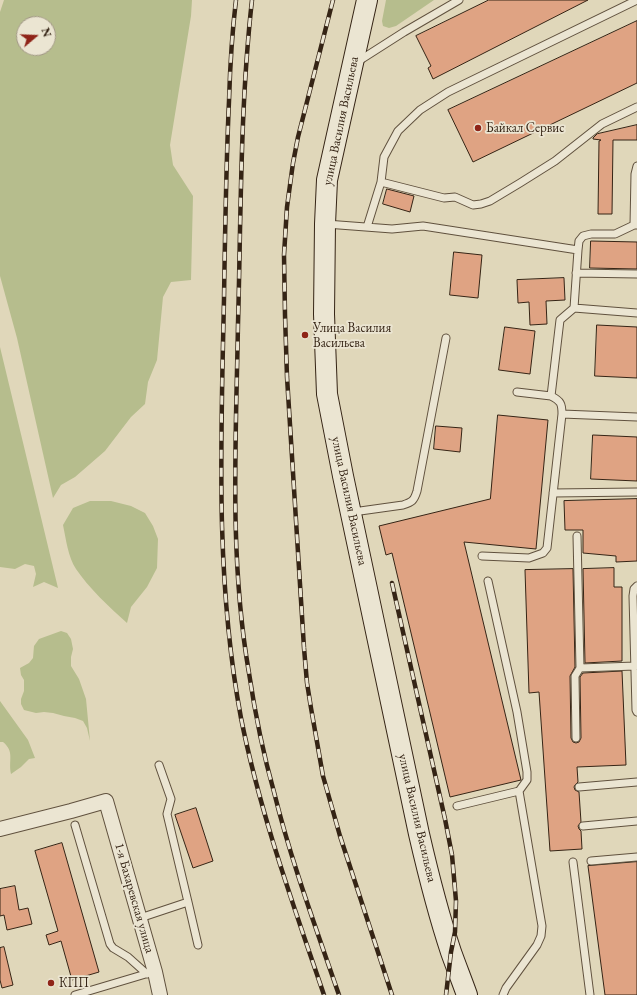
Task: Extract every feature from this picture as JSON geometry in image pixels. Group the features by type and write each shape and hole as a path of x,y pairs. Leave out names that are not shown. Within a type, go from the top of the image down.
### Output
{"main road":[{"name":"улица Василия Васильева","path":"367,0 327,180 324,314 327,394 427,869 451,952 467,995"}],"street":[{"name":"1-я Бахаревская улица","path":"0,829 106,801 140,918 151,973 160,995"}],"lane":[{"path":"352,66 448,3 459,0"},
{"path":"367,226 381,182 384,157 398,131 420,110 448,92 637,0"},
{"path":"381,182 444,198 455,197 473,205 481,204 490,201 555,161 602,124 637,107"},
{"path":"574,308 579,241 583,236 591,234 615,234 636,225 635,174 637,166"},
{"path":"325,224 392,229 423,226 578,250"},
{"path":"576,273 637,274"},
{"path":"551,396 560,320 574,308 637,313"},
{"path":"351,512 403,505 414,499 417,491 446,338"},
{"path":"482,556 528,558 543,553 547,548 562,405 558,399 551,396 517,392"},
{"path":"562,414 637,417"},
{"path":"553,493 637,492"},
{"path":"576,738 575,676 580,668 577,536"},
{"path":"488,581 517,712 527,772 527,780 520,791 542,926 541,936 537,945 506,988 503,995"},
{"path":"637,586 634,589 633,596 637,712"},
{"path":"580,668 635,666"},
{"path":"159,764 170,798 167,814 198,945"},
{"path":"580,787 637,782"},
{"path":"457,806 520,791"},
{"path":"583,826 637,821"},
{"path":"75,826 110,944 113,948 151,973"},
{"path":"590,861 637,857"},
{"path":"572,862 590,995"},
{"path":"140,918 188,902"},
{"path":"75,995 151,973"}],"green space":[{"path":"4,0 192,0 191,16 170,145 173,165 193,196 191,280 171,282 163,297 157,360 148,382 145,404 131,417 105,451 75,477 61,485 53,498 17,338 0,276 0,12"},
{"path":"386,0 434,0 396,26 389,28 383,26 382,21"},
{"path":"0,347 58,588 44,582 33,587 36,574 34,566 25,564 15,569 0,567"},
{"path":"90,501 111,501 131,506 145,513 153,526 158,539 157,568 147,587 131,607 127,623 87,583 73,564 69,553 63,525 73,508"},
{"path":"61,631 67,633 71,639 73,649 71,666 79,679 86,699 90,741 87,728 83,721 53,713 36,713 24,710 21,704 24,691 24,680 21,675 20,668 29,663 33,658 34,646 39,639"},
{"path":"0,701 28,740 35,758 29,759 11,774 9,749 3,742 0,742"}],"building":[{"path":"489,0 588,0 433,79 428,68 431,66 416,36"},
{"path":"637,21 637,83 473,162 448,110"},
{"path":"637,125 637,140 613,140 612,214 598,214 599,141 601,140 593,138 597,134"},
{"path":"387,189 414,196 410,212 383,204"},
{"path":"591,241 637,242 637,269 590,268"},
{"path":"454,252 482,255 478,298 450,295"},
{"path":"564,278 565,300 546,301 547,324 530,325 529,302 518,303 517,280"},
{"path":"597,325 637,327 637,378 595,376"},
{"path":"505,327 535,331 530,374 499,370"},
{"path":"498,415 548,420 536,549 464,542 521,780 450,797 392,553 386,555 379,526 490,499"},
{"path":"436,426 462,428 460,452 434,449"},
{"path":"593,435 637,437 637,481 591,479"},
{"path":"637,499 637,561 616,562 616,556 583,553 583,530 565,530 564,501"},
{"path":"614,568 614,587 622,587 622,661 585,663 583,569"},
{"path":"573,569 575,667 570,676 571,738 573,742 576,743 579,742 581,738 580,677 583,673 622,671 626,765 577,767 578,782 574,787 575,790 579,792 581,822 578,826 581,831 582,849 550,851 539,692 529,693 525,570"},
{"path":"196,808 213,861 193,868 175,815"},
{"path":"62,843 99,972 72,980 61,941 49,945 46,935 58,931 35,851"},
{"path":"637,862 637,995 605,995 588,866"},
{"path":"15,886 19,910 28,908 32,924 7,930 4,915 0,916 0,889"},
{"path":"4,947 13,985 2,988 0,980 0,948"}],"railway":[{"path":"236,0 231,50 228,126 221,457 223,562 227,614 241,718 258,789 278,858 324,995"},
{"path":"252,0 243,121 235,456 236,543 239,586 251,688 266,763 296,869 339,995"},
{"path":"333,0 298,137 287,207 284,255 287,377 304,648 311,708 323,776 340,836 392,995"},
{"path":"392,583 452,855 456,901 455,932 446,995"}],"place":[{"name":"Байкал Сервис","path":"478,128"},
{"name":"Улица Василия Васильева","path":"305,335"},
{"name":"КПП","path":"51,983"}]}
